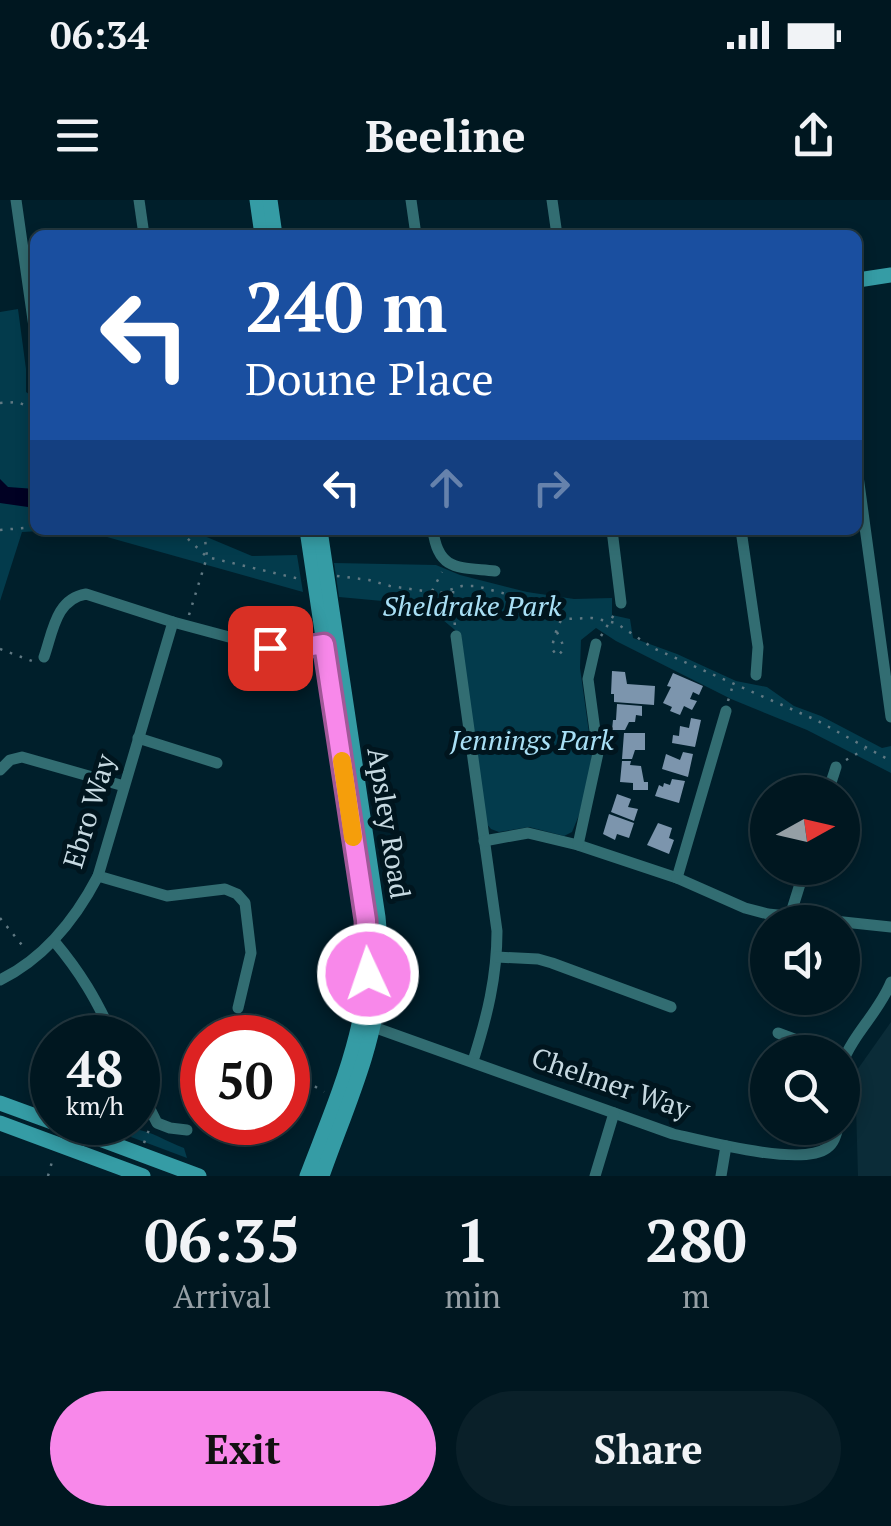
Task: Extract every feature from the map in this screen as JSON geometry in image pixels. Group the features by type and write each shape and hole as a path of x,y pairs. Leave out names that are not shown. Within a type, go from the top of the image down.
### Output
{"main road":[{"path":"257,200 261,230"},
{"path":"270,200 275,230"},
{"path":"862,279 891,275"},
{"name":"Apsley Road","path":"307,535 330,644"},
{"name":"Apsley Road","path":"320,535 330,644 368,938 367,1024 322,1176"},
{"name":"Apsley Road","path":"306,1176 367,1024"},
{"path":"0,1103 30,1114"},
{"path":"0,1123 143,1176"},
{"path":"115,1145 199,1176"}],"street":[{"path":"16,200 30,299"},
{"path":"139,200 143,230"},
{"path":"411,200 415,230"},
{"path":"552,200 556,230"},
{"path":"862,505 891,717"},
{"path":"434,535 435,550 445,560 456,566 495,571"},
{"path":"613,535 621,603"},
{"path":"742,535 758,647 756,674"},
{"path":"44,656 61,608 72,596 86,594 278,650 330,644"},
{"name":"Ebro Way","path":"0,980 54,941 80,909 98,876 138,738 179,623"},
{"path":"456,636 497,931 490,1004 473,1061"},
{"path":"578,846 598,753 588,679 596,644"},
{"path":"677,878 726,710"},
{"path":"138,738 217,763"},
{"path":"0,770 10,760 22,757 124,786"},
{"path":"833,775 836,766"},
{"path":"484,840 528,833 677,878 750,909"},
{"path":"98,876 167,896 225,889 237,894 244,904 251,953 238,1008"},
{"path":"860,924 891,927"},
{"path":"54,941 86,981 103,1015"},
{"path":"497,957 552,963 670,1007"},
{"path":"860,1035 891,982"},
{"name":"Chelmer Way","path":"367,1024 673,1134 726,1146 805,1155 830,1145"},
{"path":"778,1033 783,1035"},
{"path":"595,1176 614,1113"},
{"path":"722,1176 726,1146"}],"path":[{"path":"0,402 30,407"},
{"path":"0,530 30,527"},
{"path":"181,535 207,557 304,580"},
{"path":"179,623 207,557 205,535"},
{"path":"431,592 445,560"},
{"path":"332,576 431,592 476,586 529,600 563,617 610,622 652,648 816,720 890,760"},
{"path":"453,590 456,636"},
{"path":"596,644 621,603"},
{"path":"557,632 563,617"},
{"path":"0,649 32,661 44,656"},
{"path":"726,710 733,683"},
{"path":"836,766 866,748"},
{"path":"0,918 33,958"},
{"path":"238,1008 238,1015"},
{"path":"310,1084 325,1093"},
{"path":"48,1176 55,1152"}],"shaded area":[{"path":"0,479 8,487 30,489 30,507 0,503"},
{"path":"891,1022 891,1176 858,1176 860,1066"}],"green space":[{"path":"18,309 26,392 30,395 30,532 22,532 0,601 0,312"},
{"path":"100,535 202,535 252,556 297,555 303,592"},
{"path":"334,563 436,565 527,592 574,599 612,598 612,615 630,619 633,638 736,681 767,687 794,706 882,748 891,746 891,773 807,730 731,699 596,628 581,640 580,668 592,754 572,832 564,836 529,827 499,832 491,829 485,822 461,635 431,610 415,604 339,597"},
{"path":"160,1137 184,1148 187,1158 152,1145 160,1145"}],"building":[{"path":"612,671 625,672 627,684 655,686 654,705 614,702"},
{"path":"673,673 703,686 699,695 693,692 690,699 697,701 692,710 684,706 680,715 663,703"},
{"path":"617,704 642,706 642,716 636,715 635,722 629,722 625,730 612,730"},
{"path":"691,718 701,720 695,747 672,743 673,735 679,736 680,726 689,728"},
{"path":"624,733 645,733 645,750 635,750 632,759 622,759"},
{"path":"683,752 693,754 688,777 662,769 666,754 680,760"},
{"path":"622,761 641,766 648,790 633,790 633,783 620,782"},
{"path":"672,779 685,781 679,803 655,796 659,785 670,785"},
{"path":"617,794 631,799 628,807 638,809 634,821 611,812"},
{"path":"609,814 634,823 629,838 617,834 615,840 603,834"},
{"path":"658,823 672,828 669,838 674,840 669,854 647,845"}],"slow traffic":[{"path":"342,761 353,837"}],"route":[{"path":"270,648 285,650 324,644 366,920 368,974"}],"park label":[{"name":"Sheldrake Park","path":"472,606"},
{"name":"Jennings Park","path":"532,740"}]}
